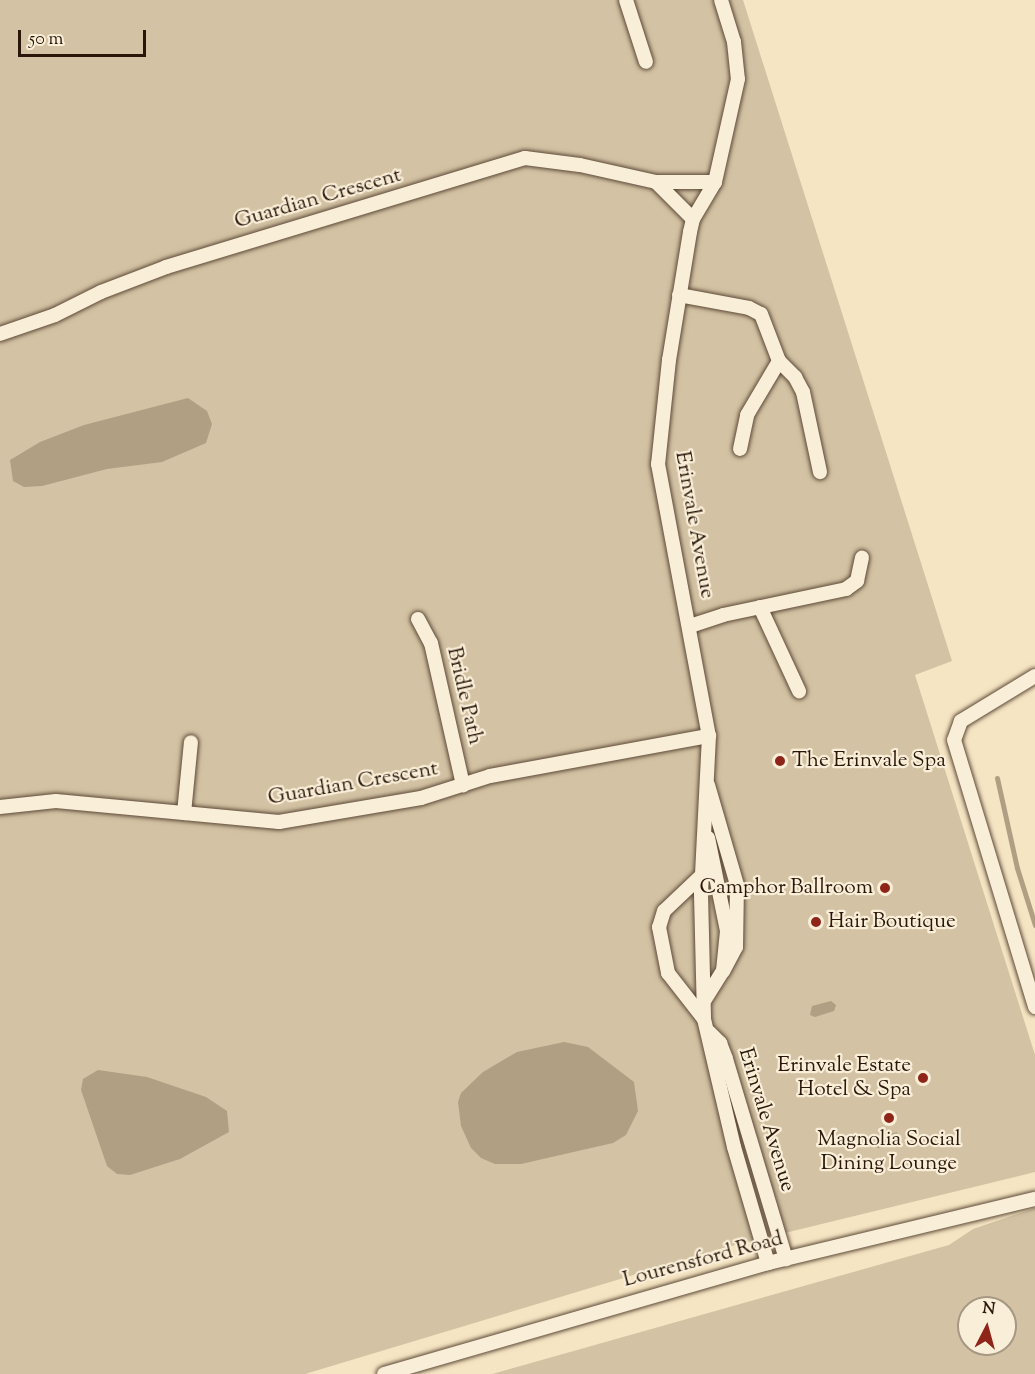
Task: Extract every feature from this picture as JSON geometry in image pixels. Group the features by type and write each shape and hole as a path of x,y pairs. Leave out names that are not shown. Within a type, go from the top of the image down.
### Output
{"street":[{"path":"626,0 646,62"},
{"name":"Erinvale Avenue","path":"721,0 734,42 738,79 715,182 693,219 679,295 658,464 709,736 702,875 704,1000 709,1047 734,1147 768,1263"},
{"name":"Guardian Crescent","path":"0,334 55,315 101,292 166,267 525,158 580,165 657,182 715,182"},
{"path":"657,182 693,219"},
{"path":"679,295 757,310 764,319 779,361 795,376 803,392 820,472"},
{"path":"740,449 747,415 779,361"},
{"path":"690,626 760,607 846,589 857,581 862,558"},
{"path":"760,607 799,691"},
{"name":"Bridle Path","path":"418,619 431,643 463,785"},
{"path":"1035,676 961,722 954,740 1035,1008"},
{"name":"Guardian Crescent","path":"0,807 56,801 184,813 216,819 279,822 421,798 463,785 601,754 709,736"},
{"path":"184,813 191,742"},
{"path":"704,1000 736,947 736,885 706,780"},
{"path":"705,828 726,920 723,972"},
{"path":"702,875 663,911 659,927 668,973 707,1026"},
{"name":"Erinvale Avenue","path":"707,1026 720,1043 726,1059 786,1259"},
{"name":"Lourensford Road","path":"384,1374 768,1263 1035,1199"}],"shaded area":[{"path":"0,0 743,0 952,661 915,675 1035,1055 1035,1172 723,1248 305,1374 0,1374"},
{"path":"188,398 207,411 212,424 206,443 162,462 107,469 42,486 24,487 13,481 10,460 40,442 84,425"},
{"path":"831,1001 836,1005 834,1011 815,1017 810,1015 812,1006"},
{"path":"564,1042 588,1047 634,1082 638,1111 626,1135 613,1143 521,1164 495,1164 481,1158 471,1148 461,1126 458,1102 461,1093 483,1072 517,1052"},
{"path":"98,1070 147,1077 206,1097 227,1111 229,1132 180,1159 130,1175 117,1174 107,1166 81,1090 83,1079"},
{"path":"897,1132 900,1143 878,1149 875,1138"},
{"path":"1035,1208 1035,1374 492,1374 949,1245 973,1229"}],"waterway":[{"path":"997,778 1017,868 1035,925"}],"place":[{"name":"The Erinvale Spa","path":"780,761"},
{"name":"Camphor Ballroom","path":"885,888"},
{"name":"Hair Boutique","path":"816,922"},
{"name":"Erinvale Estate Hotel & Spa","path":"923,1078"},
{"name":"Magnolia Social Dining Lounge","path":"889,1118"}]}
